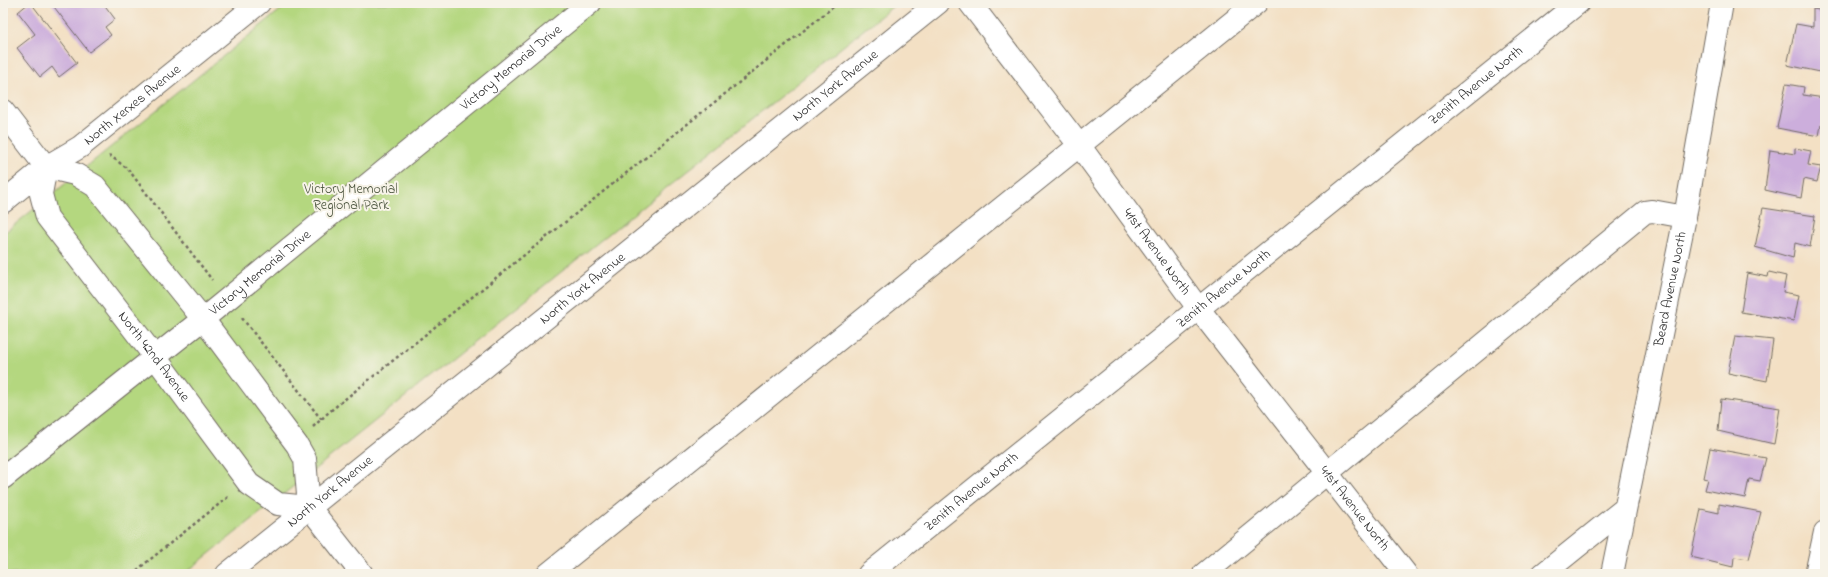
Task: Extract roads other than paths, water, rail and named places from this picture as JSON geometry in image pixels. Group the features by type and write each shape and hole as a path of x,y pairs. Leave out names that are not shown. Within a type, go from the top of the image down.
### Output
{"street":[{"name":"North Xerxes Avenue","path":"3,202 46,167 80,147 259,3"},
{"name":"Victory Memorial Drive","path":"3,478 203,319 590,3"},
{"name":"North York Avenue","path":"227,574 938,3"},
{"name":"41st Avenue North","path":"970,3 1079,145 1198,308 1406,574"},
{"path":"548,574 1256,3"},
{"name":"Zenith Avenue North","path":"869,574 1578,3"},
{"name":"Beard Avenue North","path":"1612,574 1624,509 1685,217 1722,3"},
{"path":"3,111 46,167 75,174 95,186 203,319 297,445 305,459 309,507 362,574"},
{"name":"North 42nd Avenue","path":"46,167 41,194 47,217 155,357 249,484 278,504 309,507"},
{"path":"1204,574 1645,212 1652,211 1685,217"},
{"path":"1543,574 1624,509"},
{"path":"1816,574 1825,532"}],"park label":[{"name":"Victory Memorial Regional Park","path":"351,198"}]}
